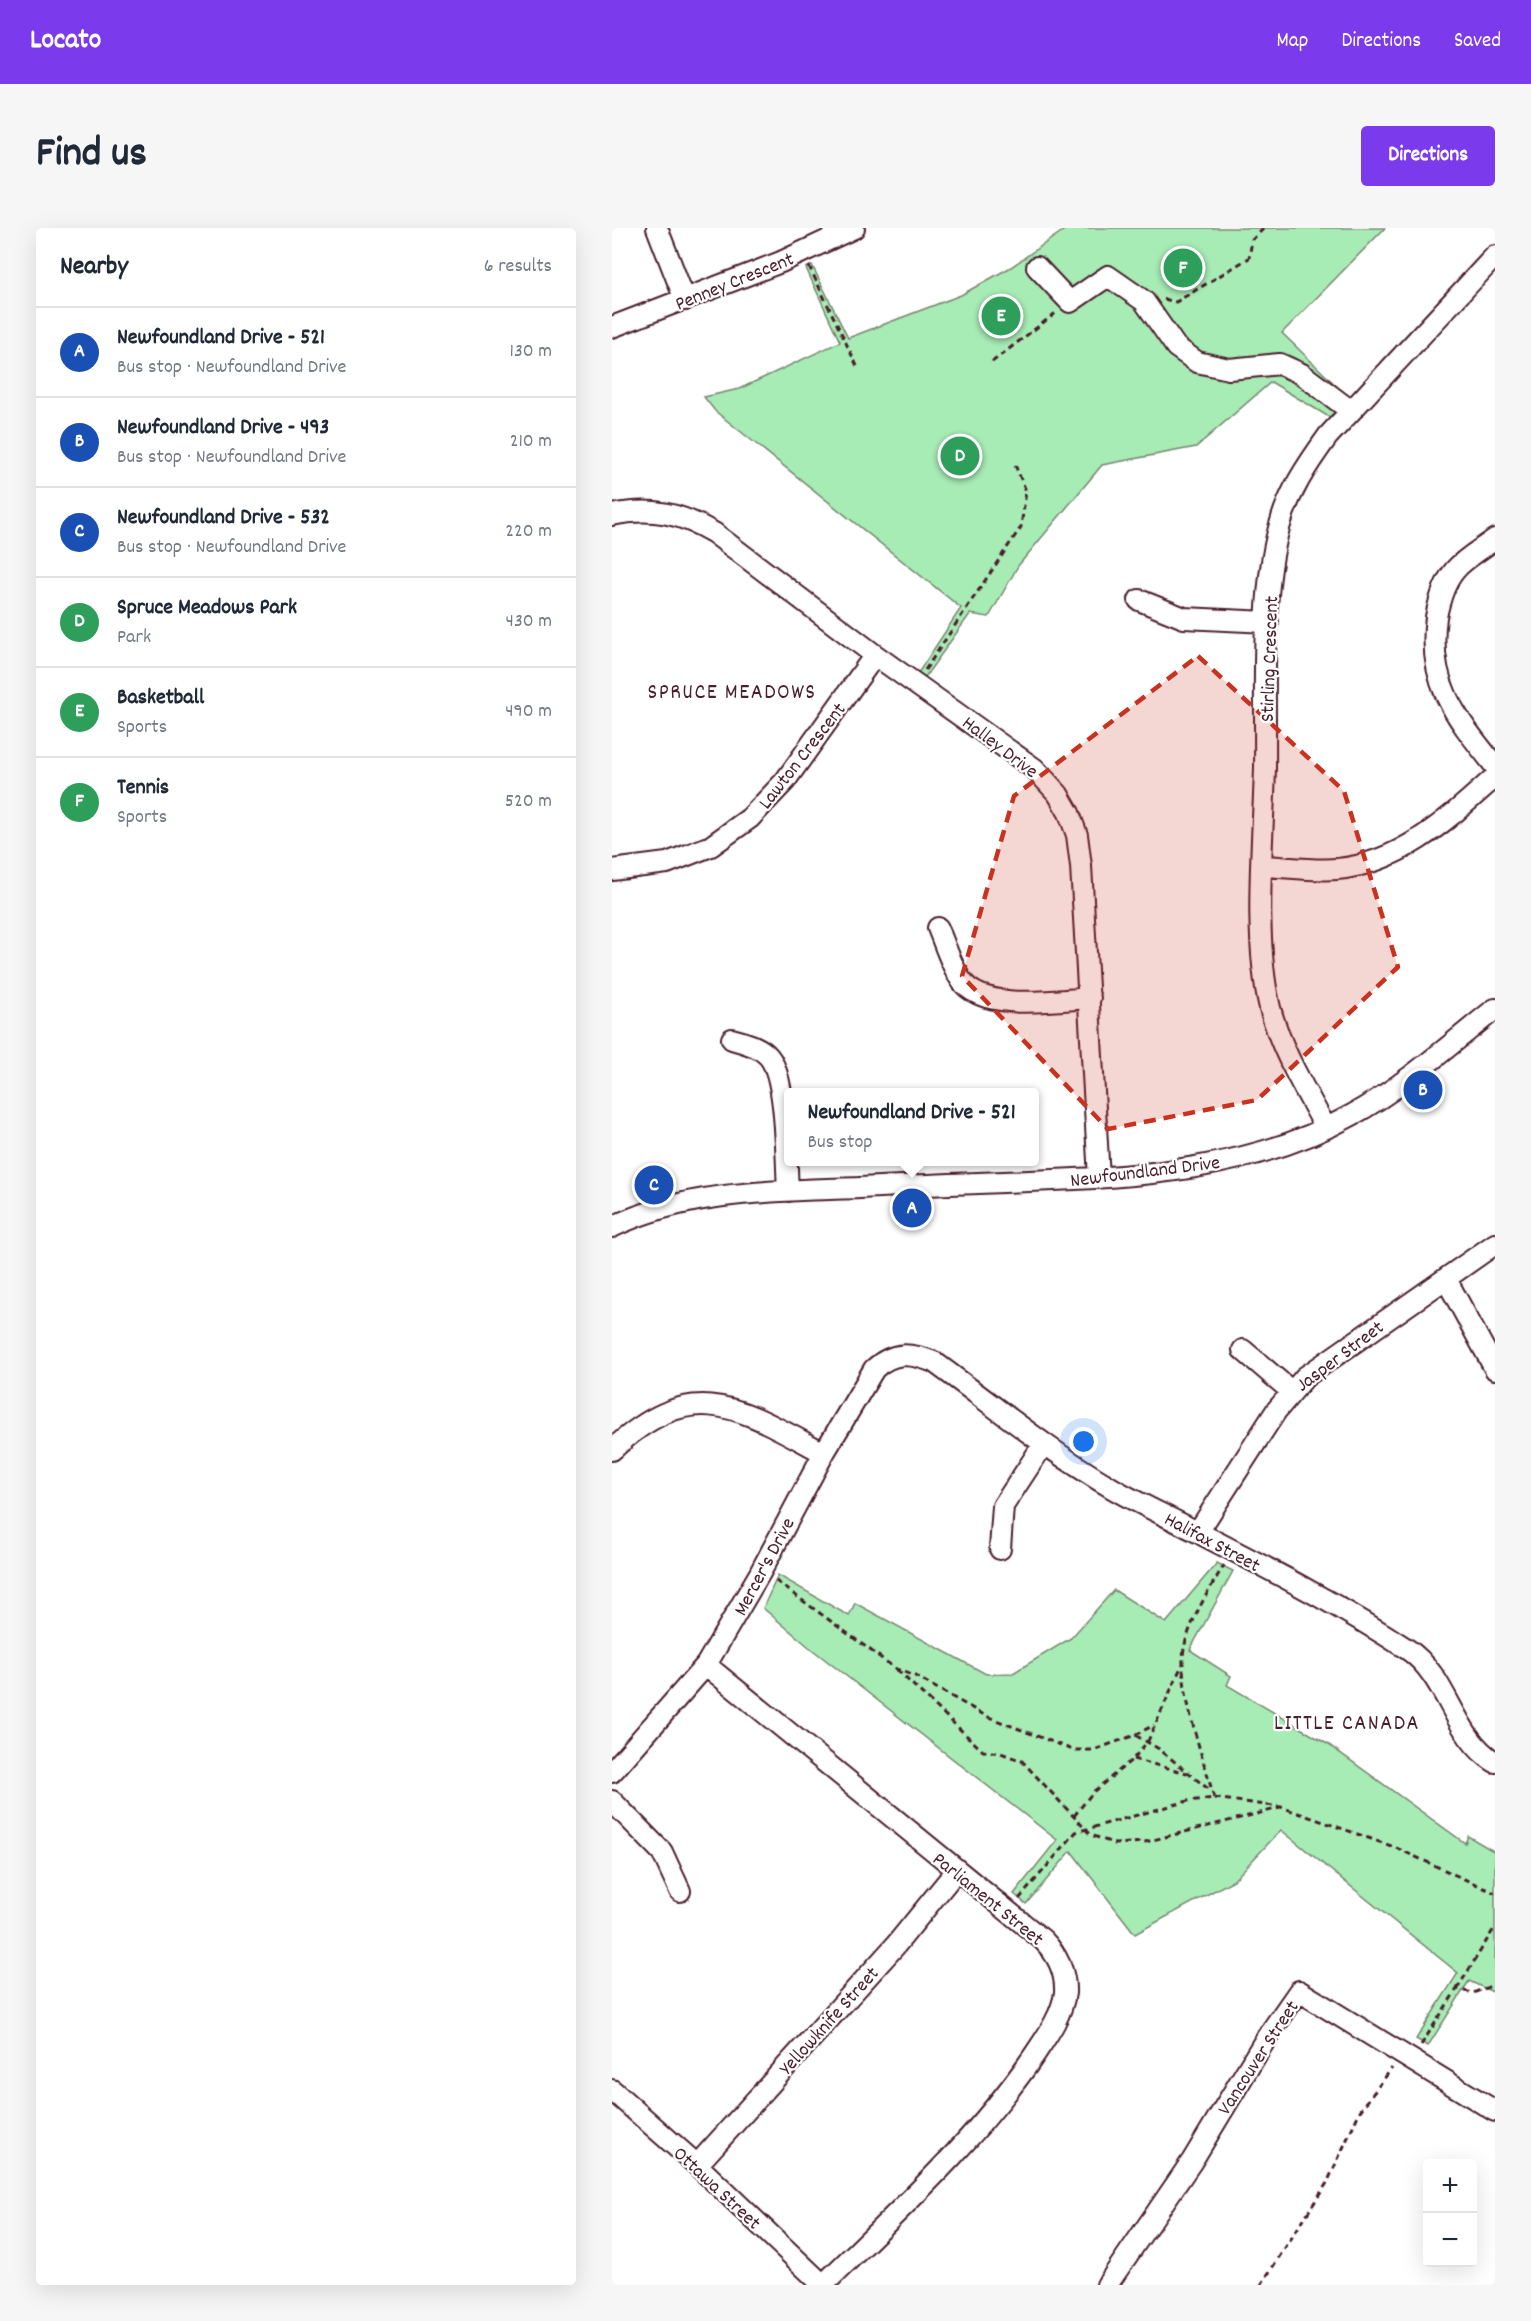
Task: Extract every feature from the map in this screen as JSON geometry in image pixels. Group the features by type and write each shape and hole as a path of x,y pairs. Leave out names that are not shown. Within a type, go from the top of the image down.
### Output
{"street":[{"path":"657,228 685,300"},
{"name":"Penney Crescent","path":"612,327 685,300 854,228"},
{"name":"Stirling Crescent","path":"1326,1128 1279,1036 1270,1010 1262,943 1268,622 1273,556 1288,499 1315,454 1351,411 1495,256"},
{"path":"1037,267 1070,302 1107,276 1144,301 1176,347 1197,362 1229,369 1280,364 1302,374 1351,411"},
{"name":"Halley Drive","path":"612,514 630,511 661,512 690,519 714,533 875,655 1035,769 1058,794 1077,835 1090,998 1099,1178"},
{"path":"1495,539 1455,570 1445,585 1438,604 1434,641 1438,677 1449,704 1495,766"},
{"path":"1139,600 1184,618 1268,622"},
{"name":"Lawton Crescent","path":"612,870 667,863 711,846 750,819 784,781 875,655"},
{"path":"1263,866 1339,869 1385,857 1443,824 1495,777"},
{"path":"938,928 960,979 978,995 999,1001 1090,998"},
{"name":"Newfoundland Drive","path":"612,1227 640,1215 682,1202 788,1191 1099,1178 1212,1164 1280,1147 1326,1128 1367,1106 1495,1010"},
{"path":"732,1039 761,1050 774,1065 781,1093 784,1135"},
{"path":"786,1166 788,1191"},
{"name":"Jasper Street","path":"1198,1532 1291,1391 1360,1336 1495,1244"},
{"path":"1446,1279 1495,1370"},
{"path":"1243,1350 1291,1391"},
{"name":"Halifax Street","path":"900,1354 917,1355 934,1362 1043,1445 1114,1489 1348,1614 1409,1651 1427,1667 1440,1684 1471,1740 1495,1762"},
{"name":"Mercer's Drive","path":"612,1772 706,1665 743,1604 824,1453 874,1369 883,1360 900,1354"},
{"path":"612,1450 635,1428 662,1413 692,1405 727,1406 761,1419 824,1453"},
{"path":"1000,1549 1003,1506 1043,1445"},
{"name":"Parliament Street","path":"706,1665 956,1871 1007,1910 1054,1951 1065,1979 1065,1995 1059,2015 1014,2085 975,2132 823,2285"},
{"path":"612,1801 662,1852 680,1891"},
{"name":"Yellowknife Street","path":"697,2165 895,1946 956,1871"},
{"name":"Vancouver Street","path":"1107,2285 1192,2161 1267,2037 1299,1991 1495,2111"},
{"name":"Ottawa Street","path":"614,2096 697,2165 823,2285"}],"path":[{"path":"1144,301 1164,299 1176,302 1249,258 1252,240 1264,228"},
{"path":"808,265 858,368"},
{"path":"992,362 1070,302"},
{"path":"925,670 1021,527 1026,491 1015,465"},
{"path":"1214,1798 1197,1749 1183,1663 1185,1645 1200,1606 1225,1564"},
{"path":"774,1578 777,1584 896,1669 983,1751 1001,1753 1022,1761 1084,1828 1102,1841 1129,1844 1281,1807"},
{"path":"1074,1816 1093,1792 1133,1759 1148,1742 1183,1663"},
{"path":"896,1669 915,1676 986,1716 1073,1750 1094,1750 1135,1735 1155,1724"},
{"path":"1135,1735 1148,1742 1212,1792"},
{"path":"1133,1759 1189,1774"},
{"path":"1018,1900 1067,1841 1084,1828 1125,1820 1188,1801 1214,1798 1281,1807 1394,1847 1495,1893"},
{"path":"1421,2045 1495,1927"},
{"path":"1457,1989 1473,1993 1491,1986 1495,1987"},
{"path":"1261,2285 1327,2183 1360,2111 1392,2068"}],"highlighted area":[{"path":"1198,656 1344,791 1398,967 1257,1100 1108,1129 962,976 1014,796"}],"green space":[{"path":"1067,228 1385,228 1282,333 1350,399 1329,417 1271,382 1196,447 1102,465 1018,566 989,617 970,614 925,677 918,673 961,608 715,411 704,397 739,389 840,342 806,268 812,265 848,338 961,295 1011,267"},
{"path":"1217,1563 1233,1571 1190,1650 1231,1676 1227,1685 1329,1745 1465,1843 1468,1836 1495,1852 1495,1993 1469,1981 1428,2046 1416,2039 1458,1973 1281,1830 1234,1880 1135,1934 1071,1851 1026,1904 1014,1894 1057,1840 809,1647 763,1608 778,1575 849,1616 855,1603 986,1674 1013,1673 1071,1638 1114,1590 1166,1623"}],"place":[{"name":"Tennis","path":"1183,268"},
{"name":"Basketball","path":"1001,316"},
{"name":"Spruce Meadows Park","path":"960,456"},
{"name":"Newfoundland Drive - 493","path":"1423,1090"},
{"name":"Newfoundland Drive - 532","path":"654,1185"},
{"name":"Newfoundland Drive - 521","path":"912,1208"}],"district":[{"name":"SPRUCE MEADOWS","path":"732,690"},
{"name":"LITTLE CANADA","path":"1347,1721"}]}
